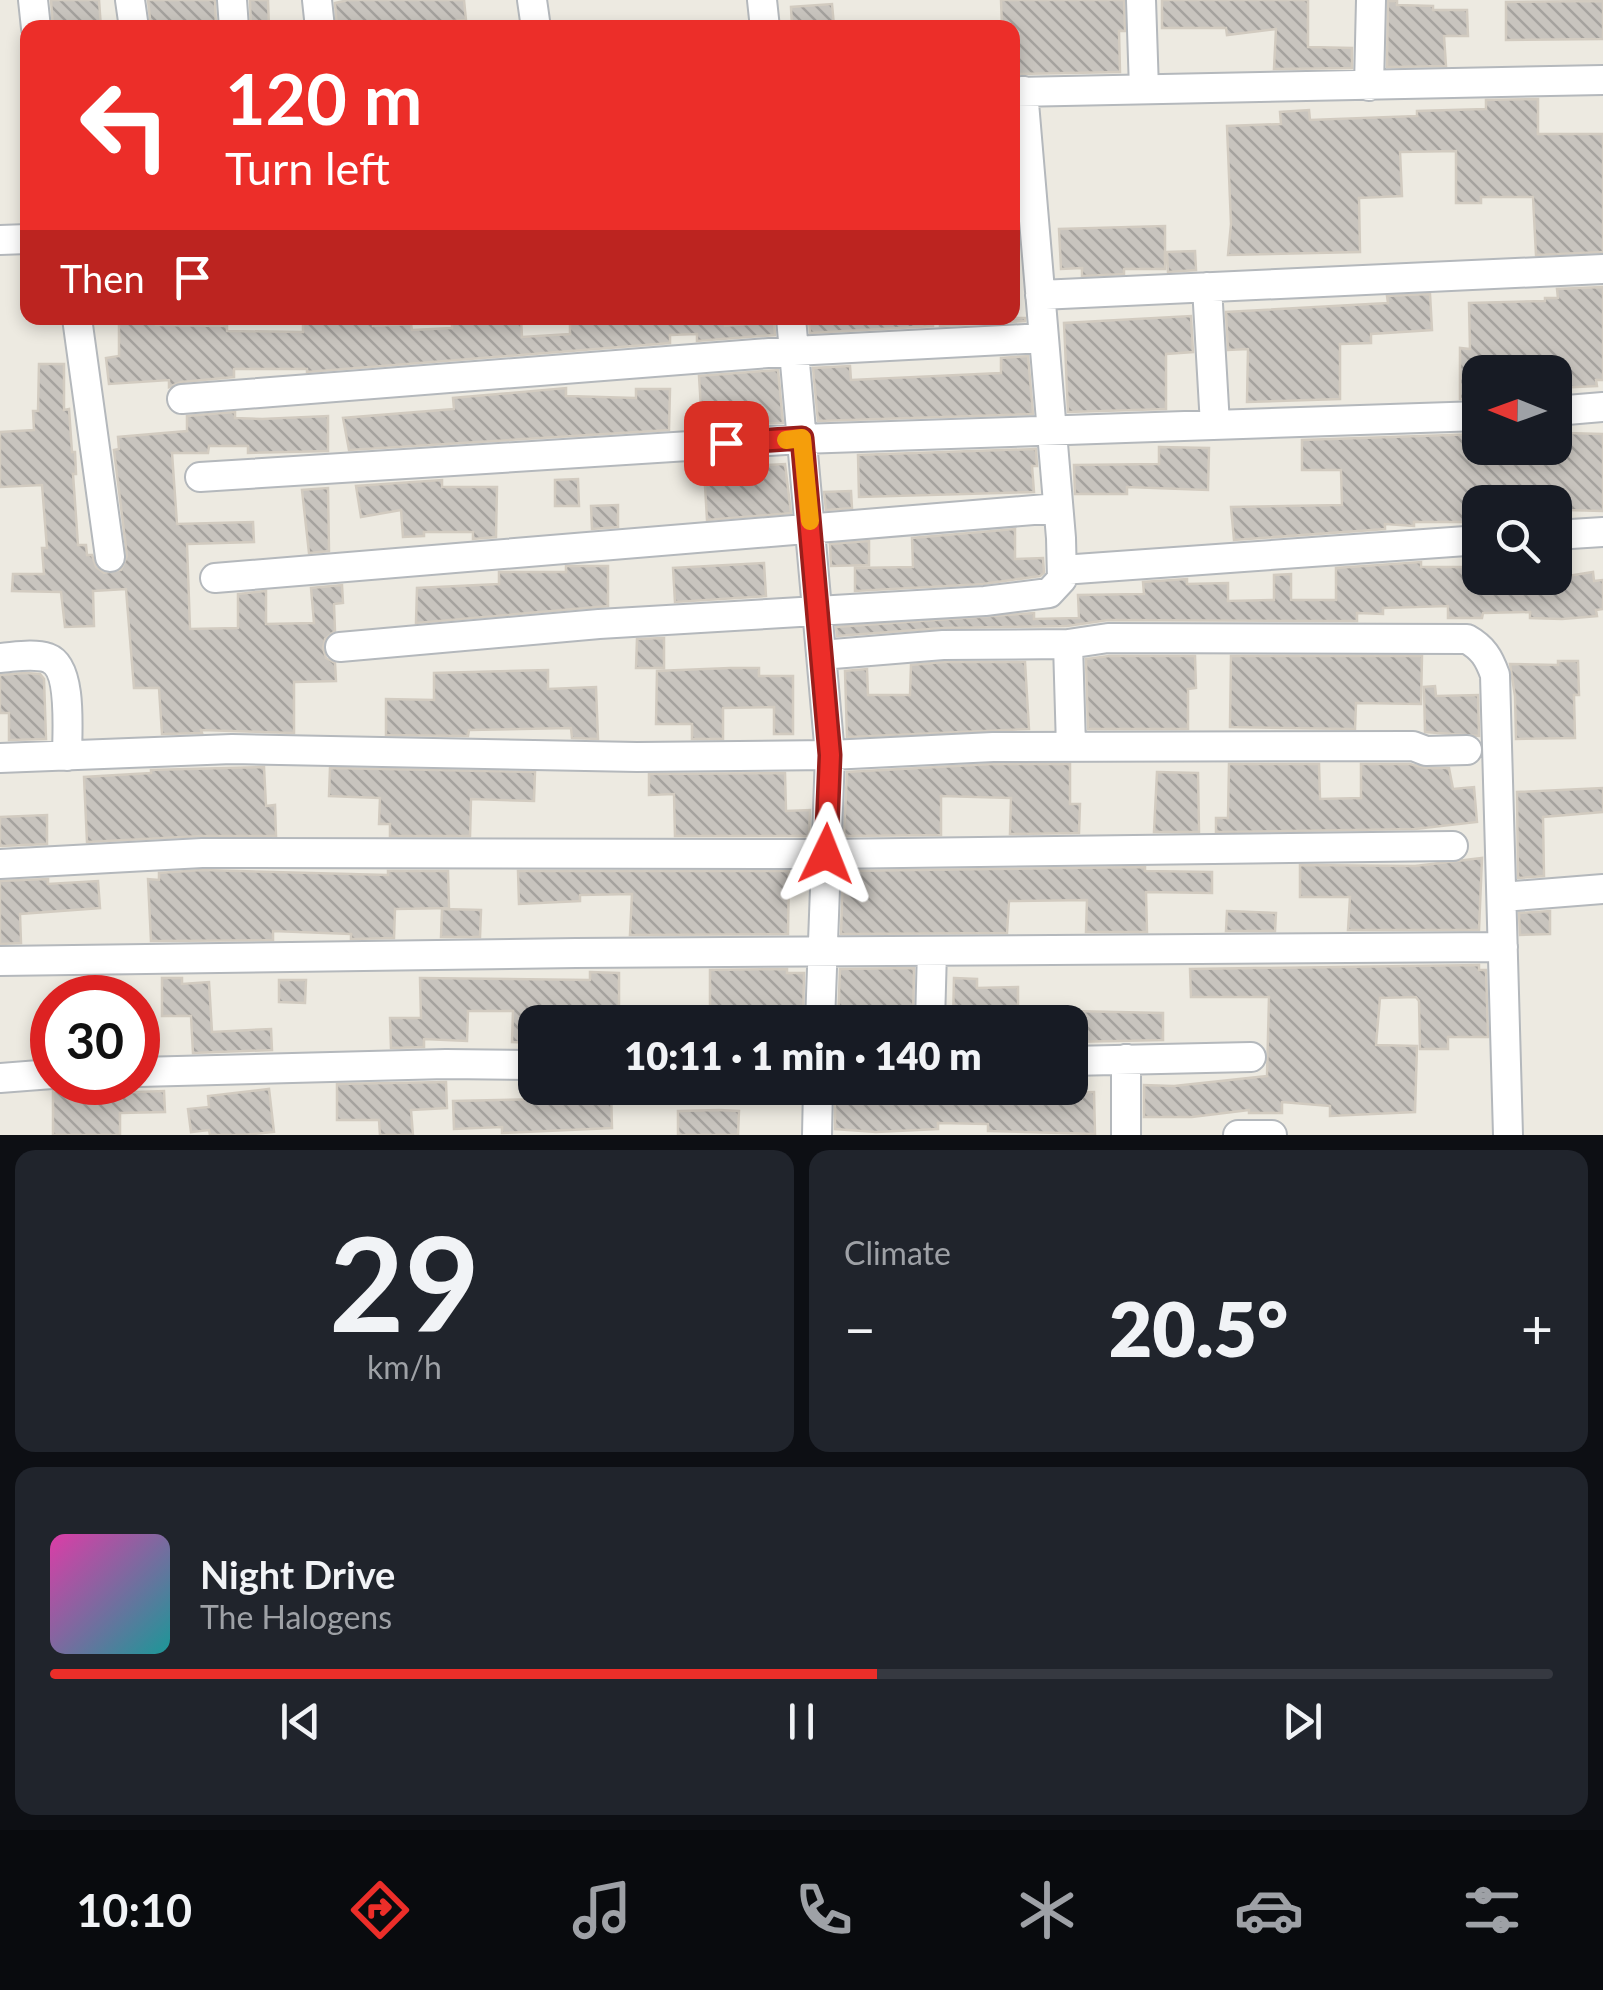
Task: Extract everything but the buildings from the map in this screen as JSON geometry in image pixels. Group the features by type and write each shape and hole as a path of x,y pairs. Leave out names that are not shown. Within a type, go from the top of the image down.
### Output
{"street":[{"path":"1141,0 1144,89"},
{"path":"1370,86 1371,0"},
{"path":"1020,92 1603,80"},
{"path":"340,646 1049,592 1062,580 1058,508 1040,295 1025,261 1020,146"},
{"path":"1040,295 1603,269"},
{"path":"1207,287 1214,425"},
{"path":"78,325 110,557"},
{"path":"792,325 830,755 821,1005"},
{"path":"182,399 794,351 1044,338"},
{"path":"1572,409 1603,407"},
{"path":"200,477 802,438 1462,417"},
{"path":"215,578 1058,508"},
{"path":"1572,534 1603,532"},
{"path":"1062,570 1462,541"},
{"path":"821,655 942,646 1068,644 1108,638 1467,639 1479,646 1490,659 1495,675 1508,1135"},
{"path":"1068,644 1072,747"},
{"path":"0,658 53,659 61,669 66,688 67,756"},
{"path":"0,758 232,750 638,756 830,755 993,747 1414,746 1426,751 1467,750"},
{"path":"0,864 202,853 476,856 1453,846"},
{"path":"1502,898 1603,889"},
{"path":"0,962 1503,947"},
{"path":"930,1005 932,950"},
{"path":"1088,1061 1251,1056"},
{"path":"1126,1060 1126,1135"},
{"path":"160,1071 518,1065"},
{"path":"0,1078 30,1076"},
{"path":"816,1135 817,1105"},
{"path":"1238,1135 1272,1135"}],"slow traffic":[{"path":"786,440 802,438 810,521"}],"route":[{"path":"726,443 802,438 830,755 826,854"}]}
